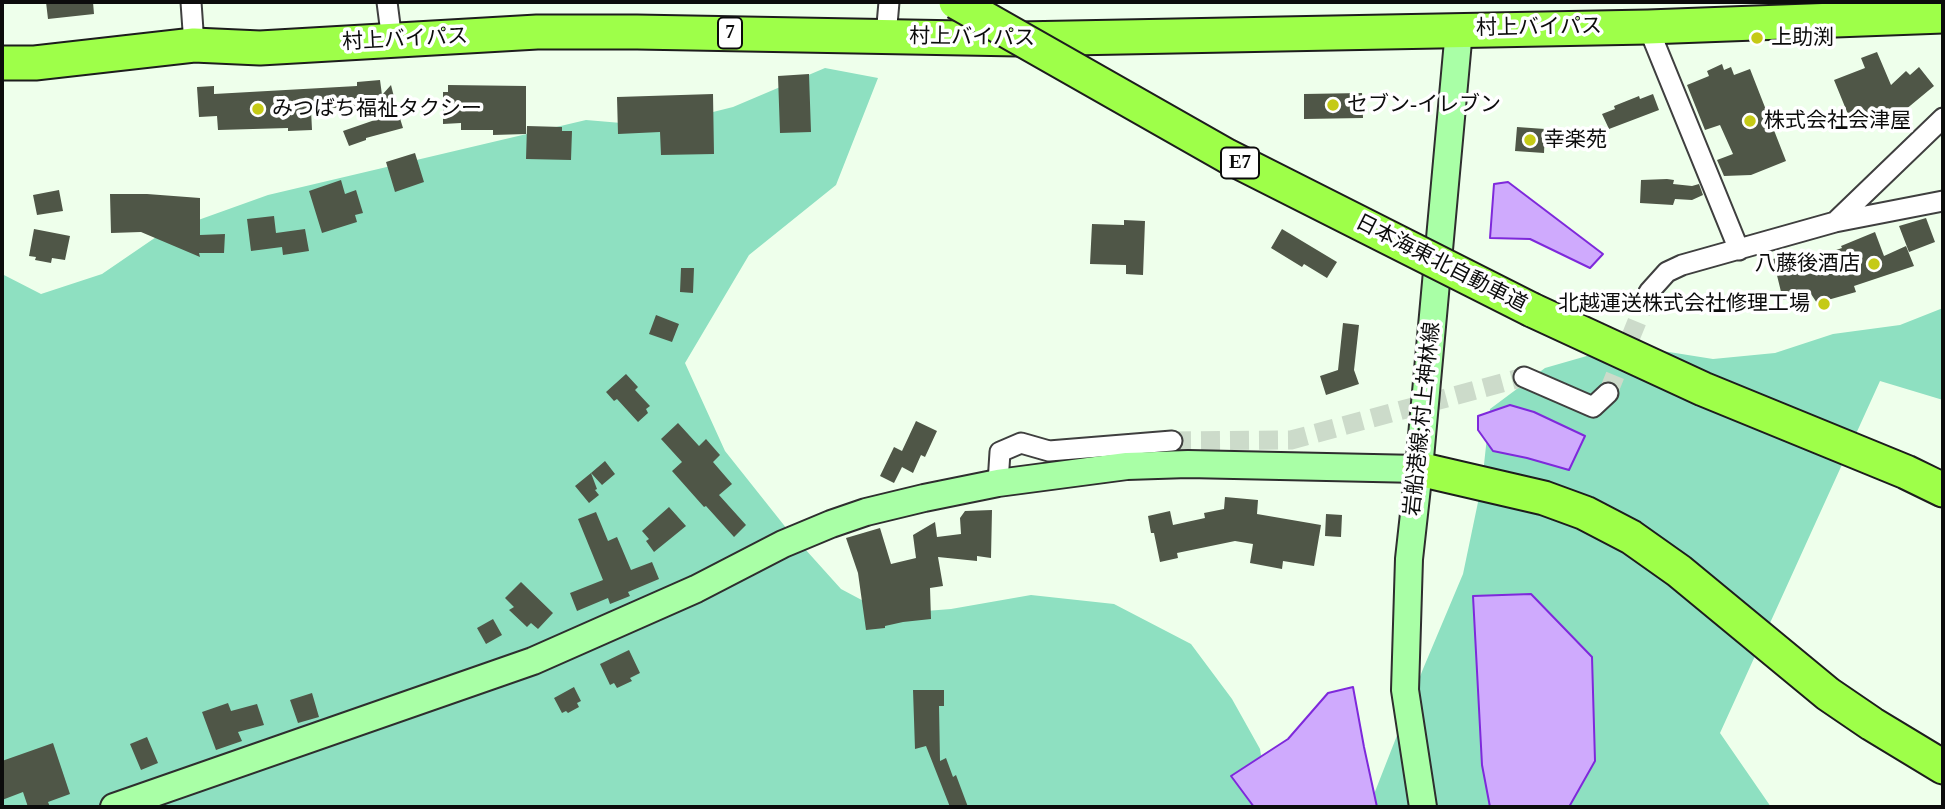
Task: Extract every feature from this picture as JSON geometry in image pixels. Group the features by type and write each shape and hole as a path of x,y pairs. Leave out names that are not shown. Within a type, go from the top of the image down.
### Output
{"highway":[{"name":"日本海東北自動車道","path":"957,2 1227,156 1532,310 1703,389 1906,472 1943,490"},
{"name":"村上バイパス","path":"2,63 35,63 194,45 260,48 537,32 1018,39 1460,11 1648,27 1943,16"},
{"path":"1419,470 1511,476 1550,485 1592,500 1685,557 1836,680 1916,734 1939,759"},
{"path":"1906,472 1943,484"}],"street":[{"path":"191,2 194,45"},
{"path":"387,2 392,41"},
{"path":"886,36 889,2"},
{"name":"岩船港線;村上神林線","path":"1423,807 1405,690 1409,559 1460,11"},
{"path":"1648,27 1739,250"},
{"path":"1835,222 1943,118"},
{"path":"1649,292 1667,272 1682,265 1835,222 1943,201"},
{"path":"1524,377 1593,407 1608,393"},
{"path":"998,483 999,452 1021,443 1049,451 1172,441"},
{"path":"114,807 533,661 696,589 783,544 866,512 998,483 1127,466 1188,464 1419,470"}],"green space":[{"path":"825,68 878,78 836,185 749,255 685,363 725,451 787,529 841,589 888,614 951,609 1031,595 1114,604 1191,644 1232,699 1260,749 1270,807 2,807 2,274 41,294 102,274 162,233 268,195 586,120 657,126 733,107"},
{"path":"1943,308 1943,400 1880,381 1720,733 1771,807 1369,807 1463,574 1482,483 1490,409 1545,368 1625,345 1713,359 1775,353 1833,334 1900,325"}],"shaded area":[{"path":"1508,182 1603,254 1590,268 1530,239 1490,238 1494,184"},
{"path":"1510,405 1534,412 1585,436 1569,470 1493,451 1478,430 1478,416"},
{"path":"1531,594 1592,657 1595,761 1569,807 1490,807 1482,765 1473,596"},
{"path":"1353,687 1377,807 1254,807 1231,776 1288,739 1328,693"}],"building":[{"path":"46,2 93,2 94,14 48,19"},
{"path":"1877,52 1891,85 1906,71 1910,75 1919,67 1934,86 1899,115 1895,110 1852,124 1834,80 1865,68 1861,58"},
{"name":"株式会社会津屋","path":"1722,64 1724,70 1731,67 1734,75 1750,69 1786,161 1751,175 1724,176 1717,160 1733,154 1720,125 1705,130 1687,85 1709,76 1707,71"},
{"path":"809,74 811,132 780,133 778,76"},
{"name":"みつばち福祉タクシー","path":"380,80 382,95 391,85 396,105 311,109 312,130 218,130 217,116 199,117 197,87 214,86 214,94 357,86 357,82"},
{"path":"448,85 526,86 526,134 493,135 493,130 461,130 461,123 443,124 443,92 448,92"},
{"name":"セブン-イレブン","path":"1362,93 1363,118 1304,119 1304,94"},
{"path":"713,94 714,154 661,155 660,132 618,134 617,97"},
{"path":"1653,94 1659,110 1609,129 1602,114 1639,96 1640,99"},
{"path":"398,112 403,128 366,138 349,146 343,131"},
{"path":"527,126 562,127 562,131 572,131 571,160 526,159"},
{"name":"幸楽苑","path":"1517,127 1545,129 1544,153 1515,151"},
{"path":"415,153 424,182 395,192 386,162"},
{"path":"341,180 345,194 356,190 363,213 355,215 357,222 322,233 309,191"},
{"path":"1641,180 1674,180 1673,184 1699,184 1703,195 1692,200 1675,199 1673,205 1640,203"},
{"path":"59,190 63,211 37,215 33,195"},
{"path":"110,194 200,198 200,235 225,234 224,253 199,253 200,257 141,232 111,233"},
{"path":"274,216 276,233 305,229 309,251 283,255 282,247 251,251 247,219"},
{"path":"1926,218 1935,242 1909,252 1899,226"},
{"path":"1124,220 1145,221 1143,275 1126,274 1126,265 1090,264 1092,224 1124,225"},
{"path":"34,229 70,236 65,260 52,258 51,263 29,256"},
{"path":"1282,229 1337,262 1327,278 1304,264 1302,267 1271,248"},
{"path":"1875,232 1884,256 1906,246 1914,266 1854,286 1856,292 1817,303 1811,294 1783,300 1773,259 1790,255 1791,258 1810,251 1813,258"},
{"path":"681,268 694,268 693,293 680,292"},
{"path":"656,315 679,324 672,342 649,334"},
{"path":"1343,323 1359,325 1354,370 1359,384 1326,395 1320,376 1338,370"},
{"path":"626,374 638,387 635,390 650,406 646,409 648,413 638,422 617,399 614,401 606,392"},
{"path":"916,421 937,431 925,457 921,455 913,473 902,467 894,483 880,476 894,447 902,451"},
{"path":"678,423 699,446 706,439 720,455 713,462 732,484 719,495 746,525 734,537 672,471 682,462 661,439"},
{"path":"605,461 615,474 602,485 591,473"},
{"path":"591,473 599,495 589,503 575,486"},
{"path":"1225,497 1258,500 1257,514 1321,525 1314,566 1283,561 1282,569 1250,563 1253,544 1235,541 1177,553 1178,558 1160,562 1148,516 1170,511 1173,525 1205,518 1204,513 1224,509"},
{"path":"669,507 686,526 654,552 646,541 649,539 642,531"},
{"path":"992,510 991,558 977,556 977,561 938,557 943,586 930,588 931,619 866,630 858,573 846,538 880,528 891,564 916,558 913,535 935,522 937,537 961,534 960,518 965,511"},
{"path":"596,512 608,541 617,537 631,570 652,562 659,579 628,592 630,596 610,604 608,598 577,611 570,593 603,580 578,519"},
{"path":"1326,514 1342,515 1341,537 1325,536"},
{"path":"521,582 553,613 538,629 531,623 527,627 509,610 514,607 505,598"},
{"path":"493,619 502,635 486,644 477,628"},
{"path":"629,650 640,673 630,678 632,681 617,688 614,683 610,685 600,664"},
{"path":"574,687 581,701 577,703 579,707 562,713 554,698"},
{"path":"913,690 944,690 944,706 939,706 940,761 946,758 953,777 956,775 968,807 950,807 926,746 915,749"},
{"path":"312,693 319,717 298,723 290,700"},
{"path":"228,703 231,711 257,704 264,725 238,732 242,741 216,750 202,712"},
{"path":"147,737 158,763 141,770 130,744"},
{"path":"53,743 70,794 48,802 50,807 28,807 23,792 2,800 2,761"}],"tunnel":[{"path":"1608,393 1649,292"},
{"path":"1172,441 1291,440 1524,377"}],"place":[{"name":"上助渕","path":"1757,38"},
{"name":"セブン-イレブン","path":"1333,105"},
{"name":"みつばち福祉タクシー","path":"258,109"},
{"name":"株式会社会津屋","path":"1750,121"},
{"name":"幸楽苑","path":"1530,140"},
{"name":"八藤後酒店","path":"1874,264"},
{"name":"北越運送株式会社修理工場","path":"1824,304"}]}
